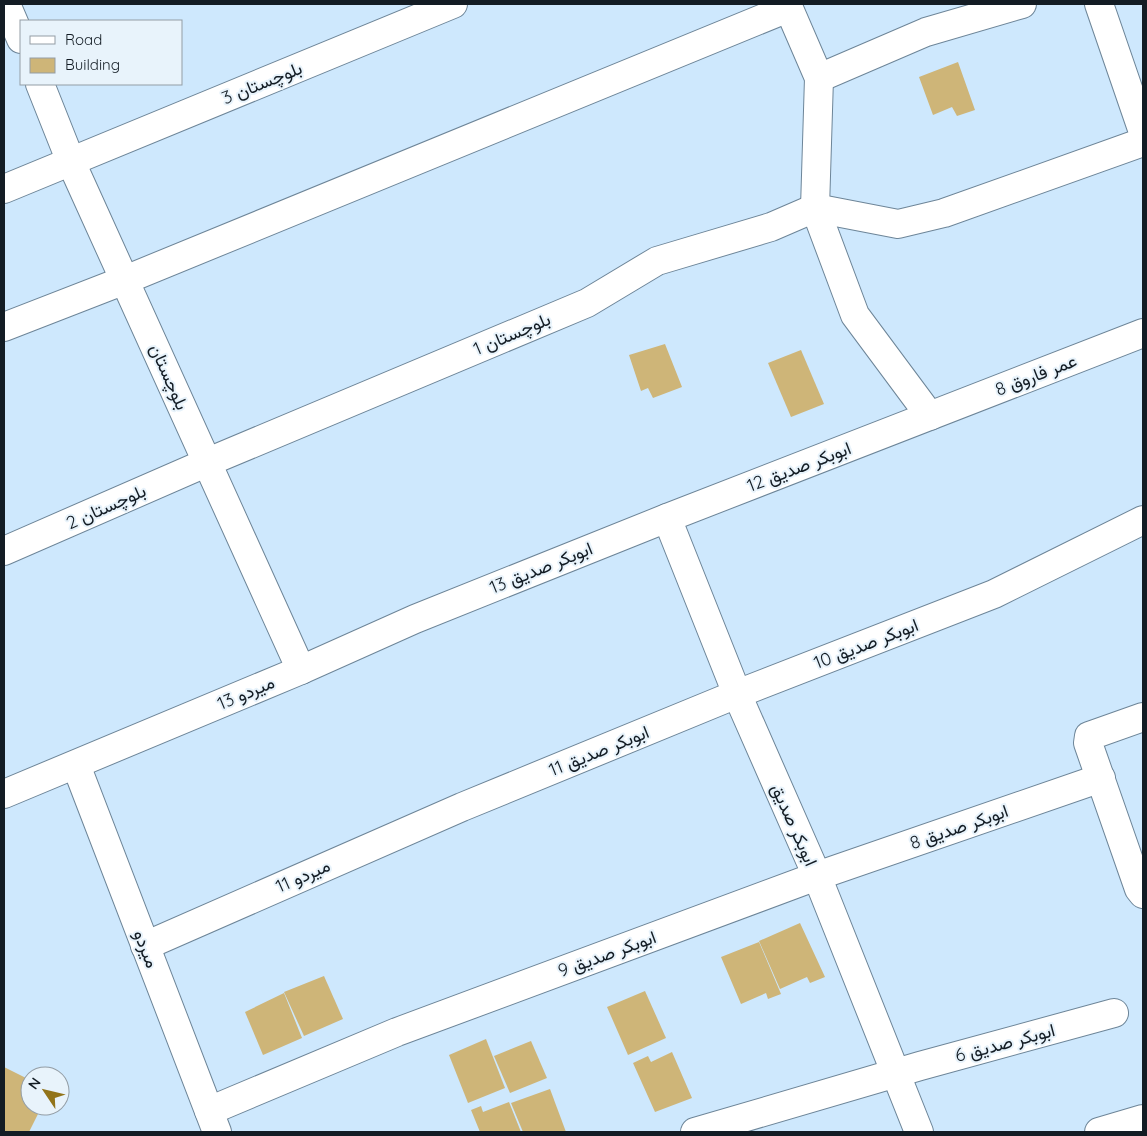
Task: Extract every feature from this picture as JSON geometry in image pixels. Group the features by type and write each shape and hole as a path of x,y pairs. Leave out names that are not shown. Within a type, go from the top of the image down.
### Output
{"street":[{"path":"6,4 20,37"},
{"name":"بلوچستان 3","path":"4,189 453,4"},
{"path":"819,78 926,32 1022,4"},
{"path":"1099,4 1143,132"},
{"path":"4,327 125,280 787,6 819,78 815,208 854,315 930,416"},
{"name":"بلوچستان","path":"40,85 71,162 301,670"},
{"path":"815,208 898,224 944,213 1143,142"},
{"name":"بلوچستان 1","path":"208,462 587,303 657,261 771,227 815,208"},
{"name":"عمر فاروق 8","path":"930,416 1143,333"},
{"name":"ابوبکر صدیق 12","path":"667,518 930,416"},
{"name":"بلوچستان 2","path":"4,552 208,462"},
{"name":"ابوبکر صدیق 13","path":"415,619 667,518"},
{"name":"ابوبکر صدیق","path":"667,518 737,694 817,876 919,1132"},
{"name":"ابوبکر صدیق 10","path":"737,694 994,594 1143,520"},
{"name":"میردو 13","path":"4,794 301,670 415,619"},
{"name":"ابوبکر صدیق 11","path":"462,807 737,694"},
{"path":"1143,717 1089,736 1088,743 1139,889 1143,894"},
{"name":"میردو","path":"76,765 213,1122"},
{"name":"ابوبکر صدیق 8","path":"817,876 1101,778"},
{"name":"میردو 11","path":"145,946 462,807"},
{"name":"ابوبکر صدیق 9","path":"213,1122 397,1032 817,876"},
{"name":"ابوبکر صدیق 6","path":"695,1132 896,1073 1114,1013"},
{"path":"1099,1132 1143,1119"}],"building":[{"path":"958,62 975,110 957,116 952,107 933,115 919,77"},
{"path":"665,344 682,387 653,398 648,388 641,391 629,355"},
{"path":"801,350 824,404 791,417 768,363"},
{"path":"800,923 825,977 810,983 807,977 780,989 759,941"},
{"path":"759,942 781,994 768,999 766,993 741,1004 721,957"},
{"path":"324,976 343,1019 304,1036 284,992"},
{"path":"645,991 666,1038 628,1055 607,1007"},
{"path":"284,993 302,1038 263,1055 245,1012"},
{"path":"486,1039 505,1088 468,1103 449,1055"},
{"path":"531,1041 547,1078 510,1093 494,1056"},
{"path":"672,1052 692,1098 655,1112 633,1063 648,1056 651,1062"},
{"path":"4,1067 20,1075 20,1116 37,1116 29,1132 4,1132"},
{"path":"550,1089 566,1132 523,1132 511,1103"},
{"path":"509,1102 521,1132 480,1132 471,1110 481,1106 483,1112"}]}
